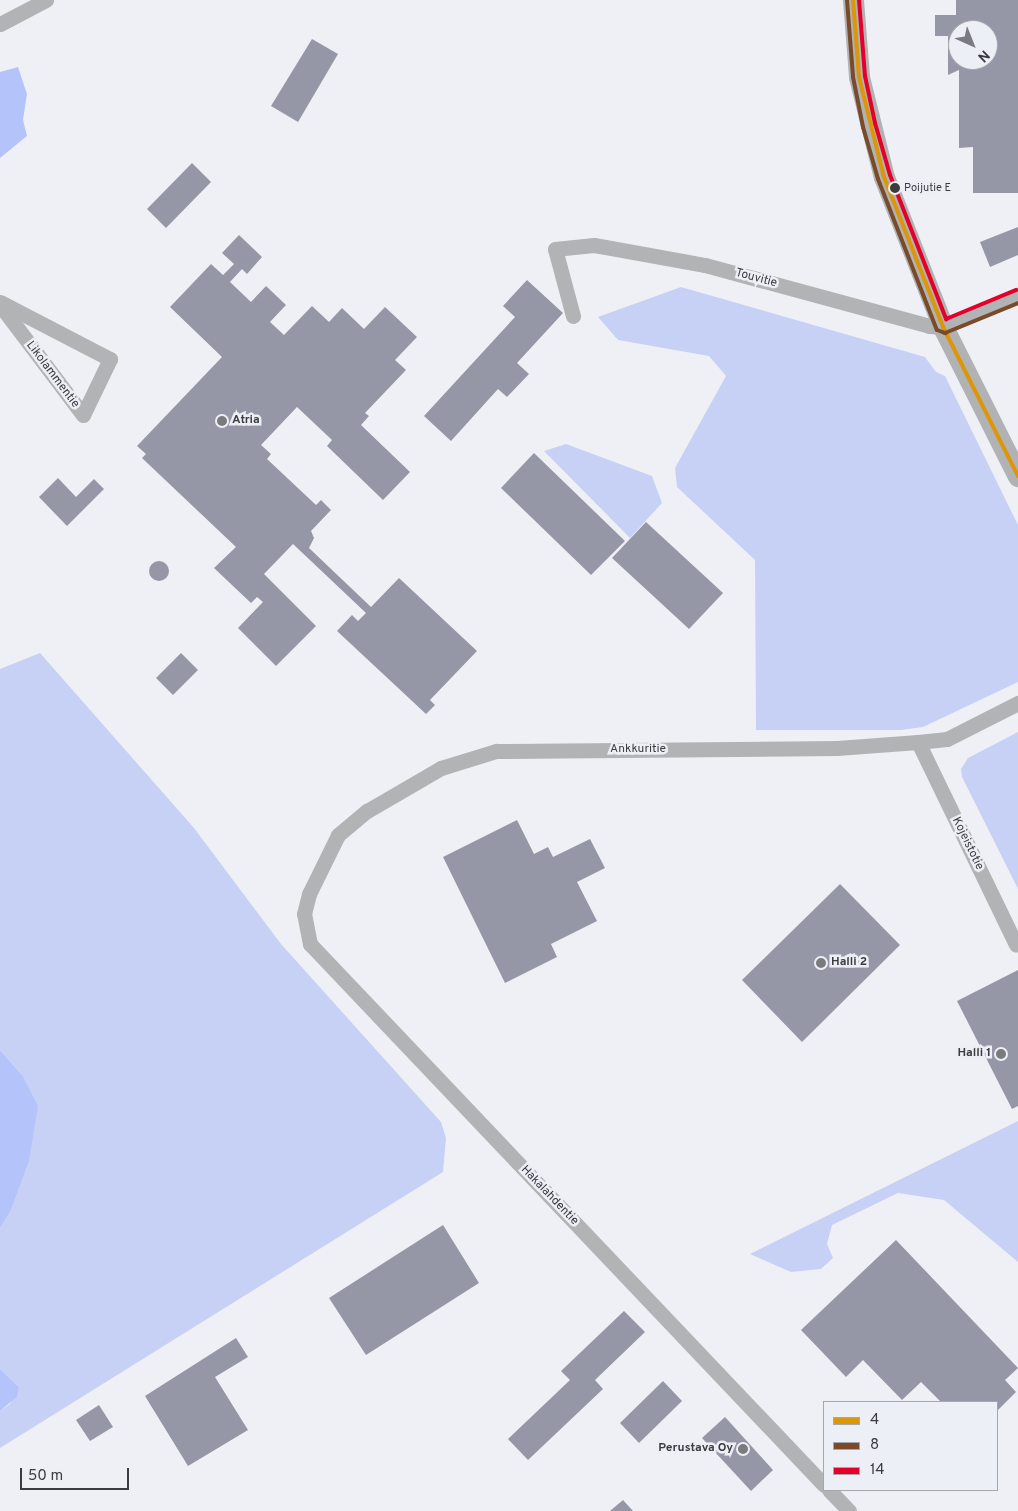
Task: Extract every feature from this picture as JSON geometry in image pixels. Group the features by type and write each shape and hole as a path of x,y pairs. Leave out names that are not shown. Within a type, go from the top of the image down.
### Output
{"street":[{"path":"0,24 46,0"},
{"path":"853,0 859,77 868,125 884,177 943,327 1018,476"},
{"name":"Touvitie","path":"573,316 555,249 594,245 704,265 929,326 943,327"},
{"path":"943,327 1018,296"},
{"name":"Likolammentie","path":"0,303 110,358 82,415 0,303"},
{"name":"Ankkuritie","path":"309,894 338,834 367,811 441,768 496,751 837,748 918,742 947,739 1018,703"},
{"name":"Kojeistotie","path":"918,742 1016,945"},
{"name":"Hakalahdentie","path":"309,894 304,914 310,944 823,1484"},
{"path":"830,1491 849,1511"}],"shaded area":[{"path":"18,67 27,94 23,120 27,136 0,158 0,72"},
{"path":"681,287 925,357 936,372 945,376 1018,525 1018,682 923,727 901,730 756,730 755,560 677,487 675,468 726,376 709,356 618,340 598,317"},
{"path":"566,444 652,476 662,503 630,538 544,451"},
{"path":"40,653 194,828 281,944 441,1122 446,1138 443,1172 0,1448 0,1411 10,1404 19,1387 0,1369 0,1228 10,1212 22,1075 0,1050 0,669"},
{"path":"1018,732 1018,889 962,777 961,769 968,758"},
{"path":"0,1050 22,1075 38,1106 29,1161 10,1212 0,1228"},
{"path":"1018,1121 1018,1262 944,1200 898,1193 832,1225 827,1244 833,1258 821,1269 791,1272 750,1254"},
{"path":"0,1369 19,1387 17,1397 0,1411"}],"building":[{"path":"956,0 1018,0 1018,193 973,193 973,147 959,148 959,70 998,70 998,20 948,20 948,36 935,36 935,15 956,15"},
{"path":"312,39 338,54 298,122 271,106"},
{"path":"948,70 959,70 948,75"},
{"path":"192,163 211,182 166,228 147,209"},
{"path":"1018,227 1018,255 990,267 980,242"},
{"name":"Atria","path":"239,235 262,257 247,274 242,269 230,282 251,302 266,286 286,305 270,322 284,335 312,306 329,322 342,308 364,329 385,307 417,337 395,360 406,370 365,413 369,416 361,425 410,472 383,500 327,446 332,440 297,407 261,445 271,454 267,459 316,505 321,500 331,510 311,531 314,538 309,548 371,607 399,578 477,651 430,700 435,705 426,714 337,631 352,615 358,621 366,613 293,544 264,574 316,626 276,666 238,628 263,602 257,597 251,603 214,568 236,547 142,458 146,454 137,446 222,357 170,307 211,264 223,275 234,264 222,253"},
{"path":"527,280 563,313 517,363 529,374 507,397 498,389 451,441 424,416 515,317 503,306"},
{"path":"534,453 625,541 591,575 501,488"},
{"path":"58,478 76,497 94,479 104,489 67,526 39,497"},
{"path":"646,522 723,593 689,629 612,558"},
{"path":"159,561 166,564 169,571 166,578 159,581 152,578 149,571 152,564"},
{"path":"181,653 198,670 173,695 156,678"},
{"path":"517,820 534,854 548,847 553,857 590,839 605,868 577,882 597,921 551,944 557,957 505,983 443,857"},
{"name":"Halli 2","path":"840,884 900,945 802,1042 742,980"},
{"name":"Halli 1","path":"1018,970 1018,1106 1012,1109 957,1001"},
{"path":"443,1225 479,1283 366,1355 329,1298"},
{"path":"896,1240 1018,1368 1005,1380 1016,1392 998,1410 998,1401 940,1401 921,1382 902,1400 863,1360 846,1377 801,1330"},
{"path":"624,1311 645,1332 595,1380 603,1389 528,1460 508,1439 570,1380 561,1371"},
{"path":"236,1338 248,1357 215,1377 248,1430 188,1466 145,1396"},
{"path":"663,1381 682,1401 639,1443 620,1423"},
{"path":"99,1405 113,1427 90,1441 76,1420"},
{"path":"725,1417 773,1470 751,1491 702,1438"},
{"path":"623,1500 633,1511 610,1511"}],"transit line":[{"name":"8","path":"847,0 853,77 863,127 878,179 937,330 945,333 1018,303"},
{"name":"4","path":"853,0 859,77 884,177 943,327 1018,476"},
{"name":"14","path":"859,0 865,76 875,123 890,175 946,319 1016,290"}],"place":[{"name":"Poijutie E","path":"895,188"},
{"name":"Atria","path":"222,421"},
{"name":"Halli 2","path":"821,963"},
{"name":"Halli 1","path":"1001,1054"},
{"name":"Perustava Oy","path":"743,1449"}]}
